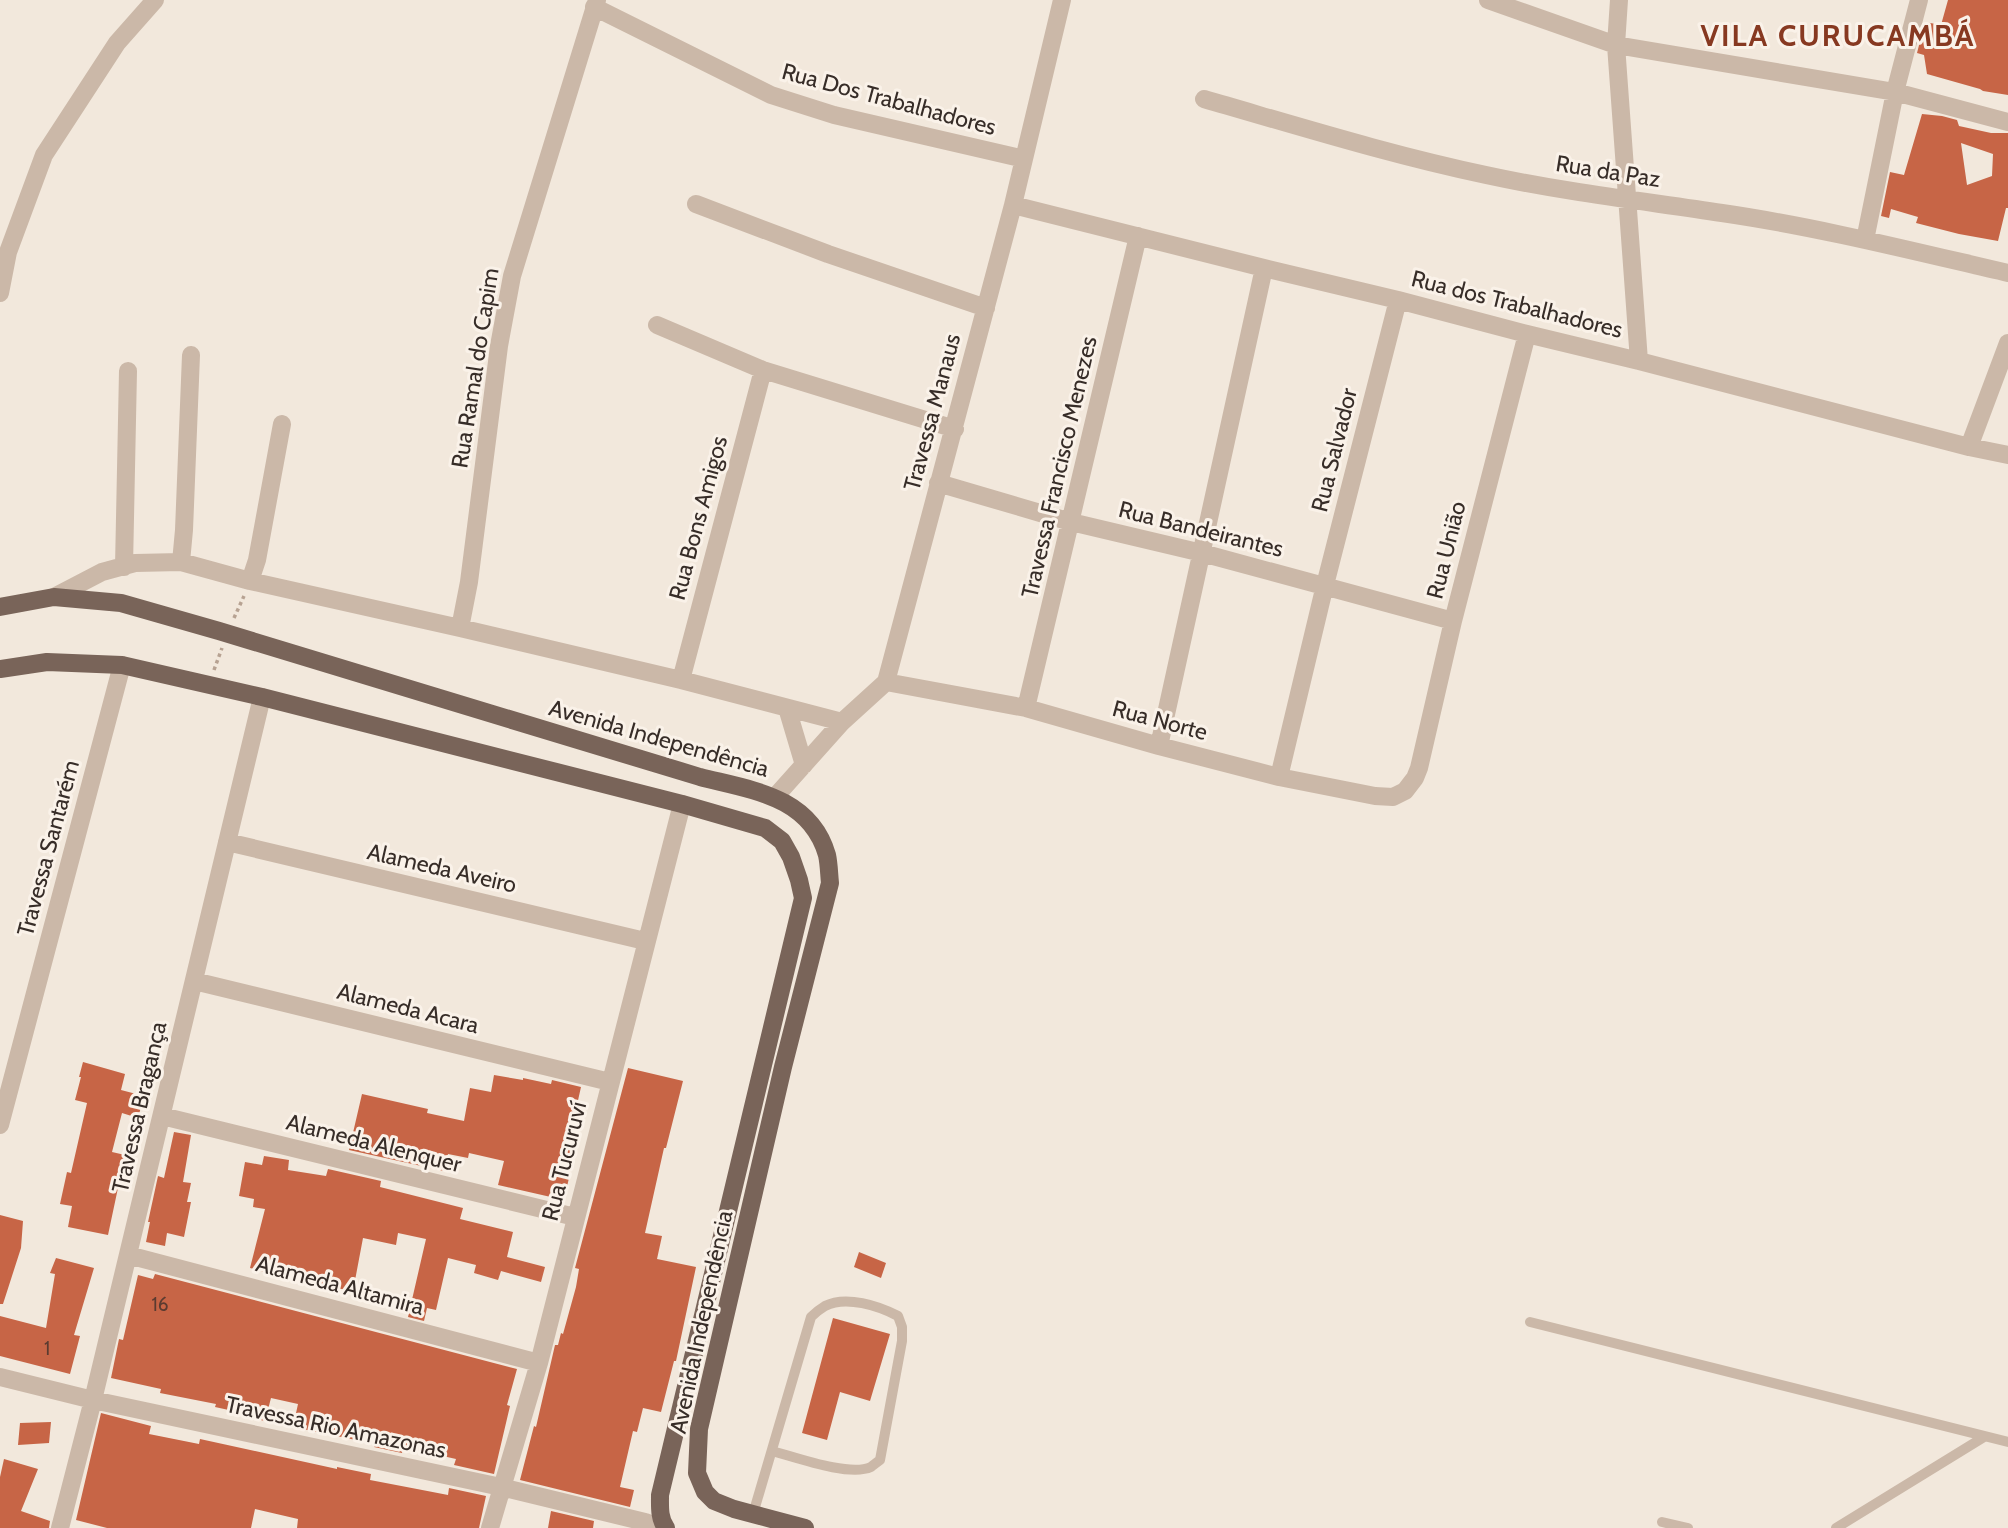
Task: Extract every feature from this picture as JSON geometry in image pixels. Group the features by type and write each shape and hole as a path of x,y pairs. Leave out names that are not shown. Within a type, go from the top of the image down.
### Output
{"main road":[{"name":"Avenida Independência","path":"0,607 54,597 121,603 686,773 775,797 806,818 820,837 827,857 830,883 783,1067 699,1429 697,1474 705,1492 714,1501 805,1528"},
{"name":"Avenida Independência","path":"0,669 47,662 122,665 262,697 682,804 765,828 782,841 791,857 803,898 660,1495 662,1522 654,1526"}],"street":[{"path":"0,293 8,252 44,155 117,43 155,0"},
{"name":"Travessa Manaus","path":"886,682 1013,205 1062,0"},
{"path":"1488,0 1616,45 1895,92 2008,122"},
{"path":"1619,0 1616,45 1639,360"},
{"path":"1864,240 1895,92 1919,0"},
{"name":"Rua Dos Trabalhadores","path":"596,3 771,95 834,116 1024,159"},
{"name":"Rua Ramal do Capim","path":"460,628 469,582 499,346 512,276 596,3"},
{"name":"Rua da Paz","path":"1204,99 1369,146 1485,175 1581,193 1724,213 1864,240 2008,273"},
{"path":"696,204 828,254 985,308"},
{"name":"Rua dos Trabalhadores","path":"1013,205 1639,360 2008,455"},
{"name":"Travessa Francisco Menezes","path":"1026,708 1138,236"},
{"path":"1159,746 1264,268"},
{"name":"Rua Salvador","path":"1279,777 1398,300"},
{"path":"657,325 763,370 955,429"},
{"name":"Rua União","path":"1415,778 1527,334"},
{"path":"1969,447 2008,343"},
{"path":"181,562 191,355"},
{"name":"Rua Bons Amigos","path":"681,680 763,370"},
{"path":"124,567 128,371"},
{"path":"250,582 257,560 282,424"},
{"name":"Rua Bandeirantes","path":"938,483 1071,522 1202,552 1453,621"},
{"path":"54,597 102,572 135,564 181,562 250,582 681,680 842,722"},
{"name":"Travessa Santarém","path":"0,1125 122,665"},
{"path":"775,797 842,722 886,682"},
{"name":"Rua Norte","path":"886,682 1026,708 1279,777 1376,796 1393,797 1405,791 1415,778"},
{"name":"Travessa Bragança","path":"60,1528 262,697"},
{"path":"788,708 804,765"},
{"name":"Rua Tucuruví","path":"490,1528 539,1363 682,804"},
{"name":"Alameda Aveiro","path":"227,842 645,941"},
{"name":"Alameda Acara","path":"194,981 610,1082"},
{"name":"Alameda Alenquer","path":"162,1116 575,1217"},
{"name":"Alameda Altamira","path":"128,1255 539,1363"},
{"name":"Travessa Rio Amazonas","path":"0,1377 93,1400 501,1487 654,1526"}],"lane":[{"path":"753,1514 811,1317 827,1305 848,1301 884,1308 898,1316 902,1327 902,1341 880,1460 871,1467 860,1470 842,1469 772,1451"},
{"path":"1530,1322 2008,1442"},
{"path":"1836,1528 1984,1437"},
{"path":"1662,1522 1688,1528"}],"building":[{"path":"1948,0 2008,0 2008,95 1983,91 1927,74 1924,55 1917,53 1925,22 1941,25"},
{"path":"1922,114 1957,120 1959,126 1991,133 2008,133 2008,208 1998,241 1916,223 1918,217 1891,209 1889,218 1881,216 1890,172 1904,175","holes":["1961,143 1993,154 1992,176 1967,185"]},
{"path":"83,1062 125,1074 121,1090 144,1096 138,1118 122,1113 112,1152 125,1155 108,1235 68,1227 72,1206 60,1204 67,1172 71,1173 87,1103 75,1100"},
{"path":"628,1068 683,1081 664,1148 645,1233 662,1236 657,1259 696,1267 676,1361 661,1412 643,1408 637,1432 633,1431 620,1487 634,1490 630,1507 520,1480 534,1426 536,1427 555,1345 558,1345 561,1333 563,1334 576,1287 579,1269 575,1268"},
{"path":"494,1075 551,1084 552,1080 581,1087 570,1136 578,1138 564,1200 498,1185 504,1161 469,1153 468,1158 448,1154 444,1171 349,1150 362,1094 428,1109 427,1113 464,1121 470,1088 491,1092"},
{"path":"174,1132 191,1135 183,1182 191,1183 187,1202 191,1202 184,1237 167,1233 165,1246 146,1242 158,1176 164,1178"},
{"path":"264,1156 289,1160 288,1170 326,1176 328,1169 381,1181 380,1187 463,1208 460,1219 513,1232 507,1257 545,1267 541,1282 501,1271 498,1280 474,1273 476,1265 448,1258 436,1310 427,1308 424,1321 408,1317 426,1239 398,1233 396,1245 363,1238 353,1291 302,1282 250,1268 265,1209 253,1207 254,1199 239,1196 245,1162 262,1165"},
{"path":"0,1215 23,1221 21,1248 3,1304 0,1304"},
{"path":"859,1252 886,1263 881,1278 854,1267"},
{"path":"56,1258 94,1268 74,1335 80,1336 70,1374 0,1356 0,1316 46,1328 55,1274 50,1273"},
{"path":"155,1274 517,1369 494,1474 454,1465 456,1459 403,1447 402,1453 374,1447 375,1444 293,1427 298,1404 271,1398 265,1421 215,1407 216,1404 160,1393 161,1389 111,1378 119,1339 123,1340 138,1275 153,1279"},
{"path":"833,1318 890,1334 870,1401 840,1392 827,1440 802,1433"},
{"path":"101,1413 151,1426 149,1434 199,1444 200,1439 371,1474 370,1480 448,1495 449,1488 486,1496 479,1528 297,1528 298,1519 255,1509 251,1528 107,1528 76,1520"},
{"path":"51,1422 49,1443 18,1445 20,1423"},
{"path":"4,1459 38,1469 21,1511 50,1521 49,1528 0,1528 0,1477"},
{"path":"551,1511 594,1521 593,1528 548,1528"}],"district":[{"name":"VILA CURUCAMBÁ","path":"1838,35"}]}
